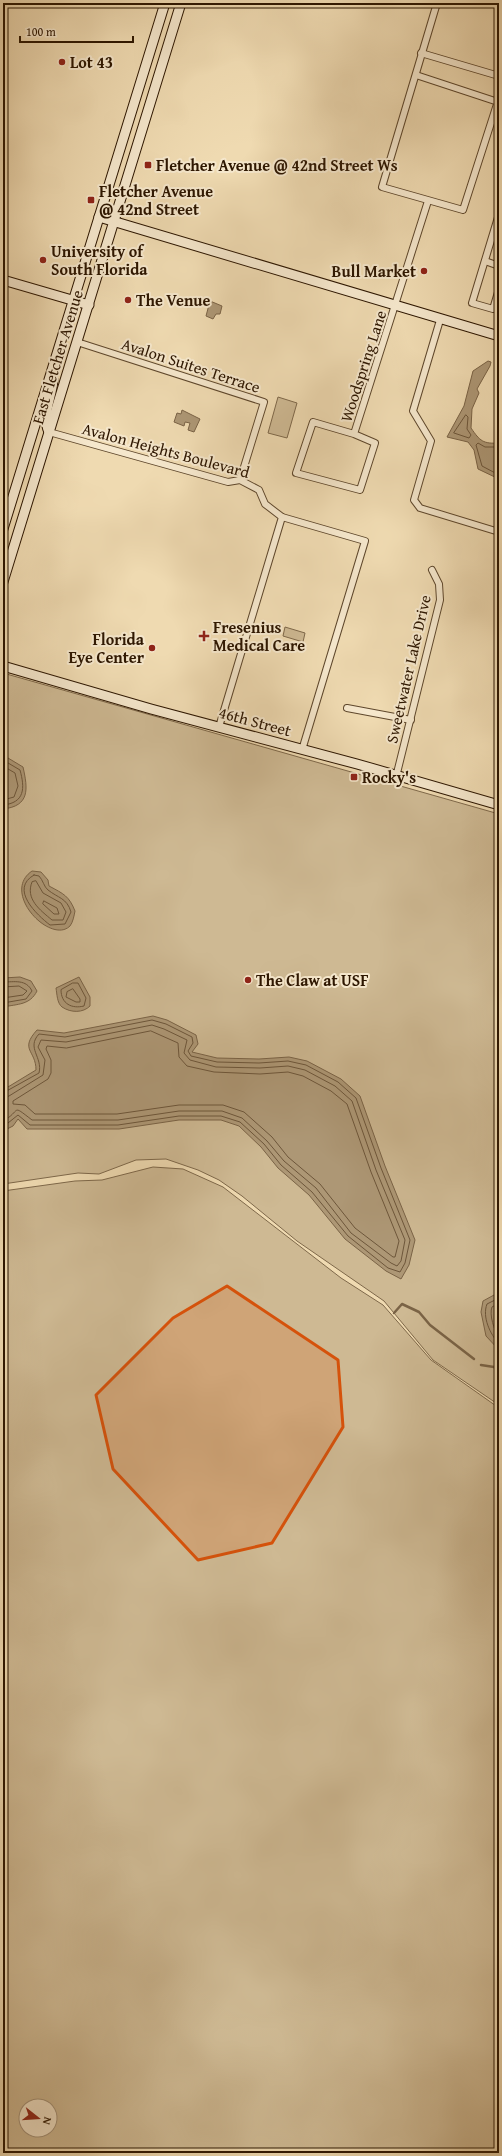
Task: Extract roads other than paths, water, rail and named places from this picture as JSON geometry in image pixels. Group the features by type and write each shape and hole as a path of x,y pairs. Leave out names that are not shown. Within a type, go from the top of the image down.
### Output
{"main road":[{"name":"East Fletcher Avenue","path":"3,529 165,3"},
{"name":"East Fletcher Avenue","path":"3,582 181,3"},
{"path":"99,217 440,320 499,336"},
{"path":"3,280 89,305"},
{"path":"49,432 45,420 50,402 54,363"},
{"name":"46th Street","path":"3,666 499,805"}],"street":[{"path":"416,76 498,100 463,210 428,201 382,186 416,76 421,52 437,3"},
{"path":"421,52 499,76"},
{"name":"Woodspring Lane","path":"354,434 396,306 428,201"},
{"path":"499,214 472,303 493,309 499,289"},
{"path":"485,262 499,266"},
{"path":"440,320 413,411 430,442 414,500 420,508 499,532"},
{"name":"Avalon Suites Terrace","path":"77,342 264,402 240,480"},
{"name":"Woodspring Lane","path":"313,422 354,434 375,443 360,490 296,473 313,422"},
{"name":"Avalon Heights Boulevard","path":"49,432 228,482 240,480 259,490 265,504 282,517"},
{"path":"219,727 282,517 365,541 302,750"},
{"name":"Sweetwater Lake Drive","path":"396,777 440,600 439,584 432,570"},
{"path":"347,708 411,720"}],"water":[{"path":"210,301 222,306 220,314 216,314 213,319 206,316"},
{"path":"488,361 491,362 490,366 477,389 479,393 472,409 471,428 482,441 499,443 499,479 478,469 474,450 468,442 447,437 464,406 473,371"},
{"path":"182,410 200,419 194,432 188,430 190,423 185,422 184,426 174,422 177,413 181,414"},
{"path":"3,755 23,767 26,789 23,800 12,807 3,809"},
{"path":"32,871 41,872 48,880 49,886 62,893 71,902 75,911 73,921 70,926 62,930 52,929 41,923 32,914 25,903 22,892 24,880"},
{"path":"20,977 31,981 37,991 31,999 23,1003 3,1007 3,978"},
{"path":"79,977 90,997 90,1006 80,1011 69,1010 62,1007 59,1003 56,988"},
{"path":"153,1016 167,1020 196,1035 198,1044 192,1052 217,1058 259,1059 289,1057 307,1061 341,1079 360,1096 385,1166 415,1240 409,1265 401,1279 386,1271 345,1239 309,1195 278,1168 261,1147 239,1126 221,1120 179,1120 119,1129 27,1129 18,1119 13,1126 3,1131 3,1090 36,1070 29,1042 37,1030 64,1033"},
{"path":"499,1294 499,1350 486,1336 481,1312 483,1301"}],"waterway":[{"path":"394,1313 402,1304 419,1312 430,1325 474,1359"},
{"path":"481,1365 494,1367 499,1371"}],"place":[{"name":"Lot 43","path":"62,62"},
{"name":"Fletcher Avenue @ 42nd Street Ws","path":"148,165"},
{"name":"Fletcher Avenue @ 42nd Street","path":"91,200"},
{"name":"University of South Florida","path":"43,260"},
{"name":"Bull Market","path":"424,271"},
{"name":"The Venue","path":"128,300"},
{"name":"Fresenius Medical Care","path":"204,636"},
{"name":"Florida Eye Center","path":"152,648"},
{"name":"Rocky's","path":"354,777"},
{"name":"The Claw at USF","path":"248,980"}]}
